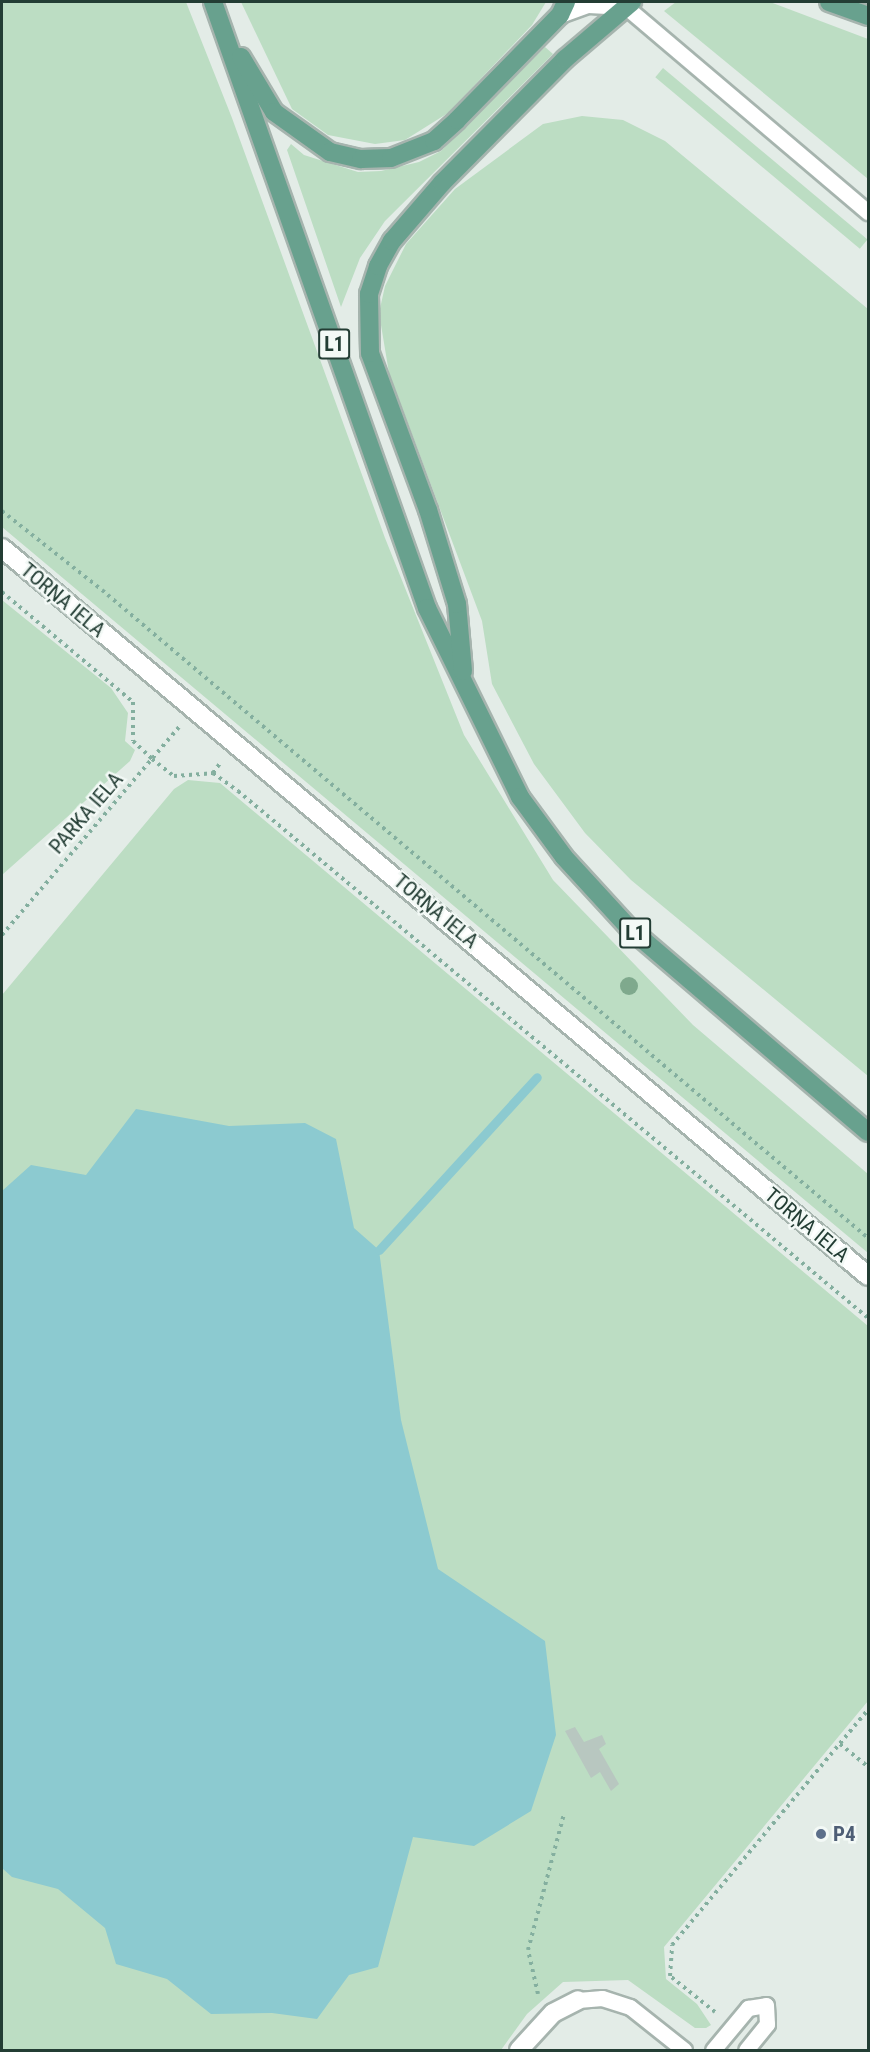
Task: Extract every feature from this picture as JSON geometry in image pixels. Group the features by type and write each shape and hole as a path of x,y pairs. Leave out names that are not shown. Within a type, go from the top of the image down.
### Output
{"main road":[{"name":"L1","path":"213,2 427,608 520,796 595,894 868,1132"},
{"path":"830,2 868,16"},
{"path":"464,682 457,604 370,353 366,316 369,294 378,266 392,241 442,183 565,59 626,3"},
{"path":"221,24 274,112 330,152 361,159 391,158 434,141 563,8"}],"street":[{"name":"TORŅA IELA","path":"2,548 868,1276"},
{"path":"519,2050 544,2021 578,2000"}],"lane":[{"path":"563,8 626,3 868,212"},
{"path":"820,1092 868,1144"},
{"path":"578,2000 602,1998 630,2007 684,2050"},
{"path":"713,2050 748,2008 766,2005 767,2024 746,2050"}],"path":[{"path":"2,511 102,590 868,1238"},
{"path":"2,592 133,702 133,741 153,759 174,776 213,773 238,791 868,1318"},
{"name":"PARKA IELA","path":"2,935 193,710"},
{"path":"722,2018 670,1977 672,1945 868,1710"},
{"path":"840,1744 868,1767"},
{"path":"544,2021 528,1950 564,1814"}],"green space":[{"path":"2,2 186,2 232,118 385,538 464,735 553,880 693,1025 868,1174 868,1253 2,527"},
{"path":"241,2 546,2 532,25 448,113 405,140 375,144 328,135 292,109"},
{"path":"676,2 770,2 868,39 868,179 664,11"},
{"path":"545,47 553,54 385,221 360,258 341,307 287,150 291,144 304,155 358,172 381,171 419,162 441,151"},
{"path":"663,68 868,240 860,249 655,77"},
{"path":"582,116 623,120 665,141 868,309 868,1076 631,880 585,833 534,764 492,684 482,621 389,373 379,313 385,286 406,244 455,189 543,124"},
{"path":"2,600 111,688 128,713 125,741 135,750 130,761 2,875"},
{"path":"188,780 220,783 868,1326 868,1701 664,1947 666,1979 697,2004 711,2025 706,2028 695,2028 628,1980 563,1982 527,2014 501,2050 2,2050 2,995 174,789"}],"water":[{"path":"136,1109 229,1126 305,1123 336,1139 354,1228 379,1250 401,1420 438,1569 545,1641 556,1735 531,1811 474,1846 413,1837 378,1967 349,1975 317,2019 272,2013 211,2014 167,1979 116,1964 105,1928 58,1889 12,1877 2,1868 2,1191 31,1165 86,1175"}],"building":[{"path":"575,1727 584,1742 602,1735 606,1744 599,1749 619,1784 611,1791 600,1772 591,1778 565,1731"}],"waterway":[{"path":"379,1250 537,1077"}],"place":[{"name":"P4","path":"821,1834"}]}
